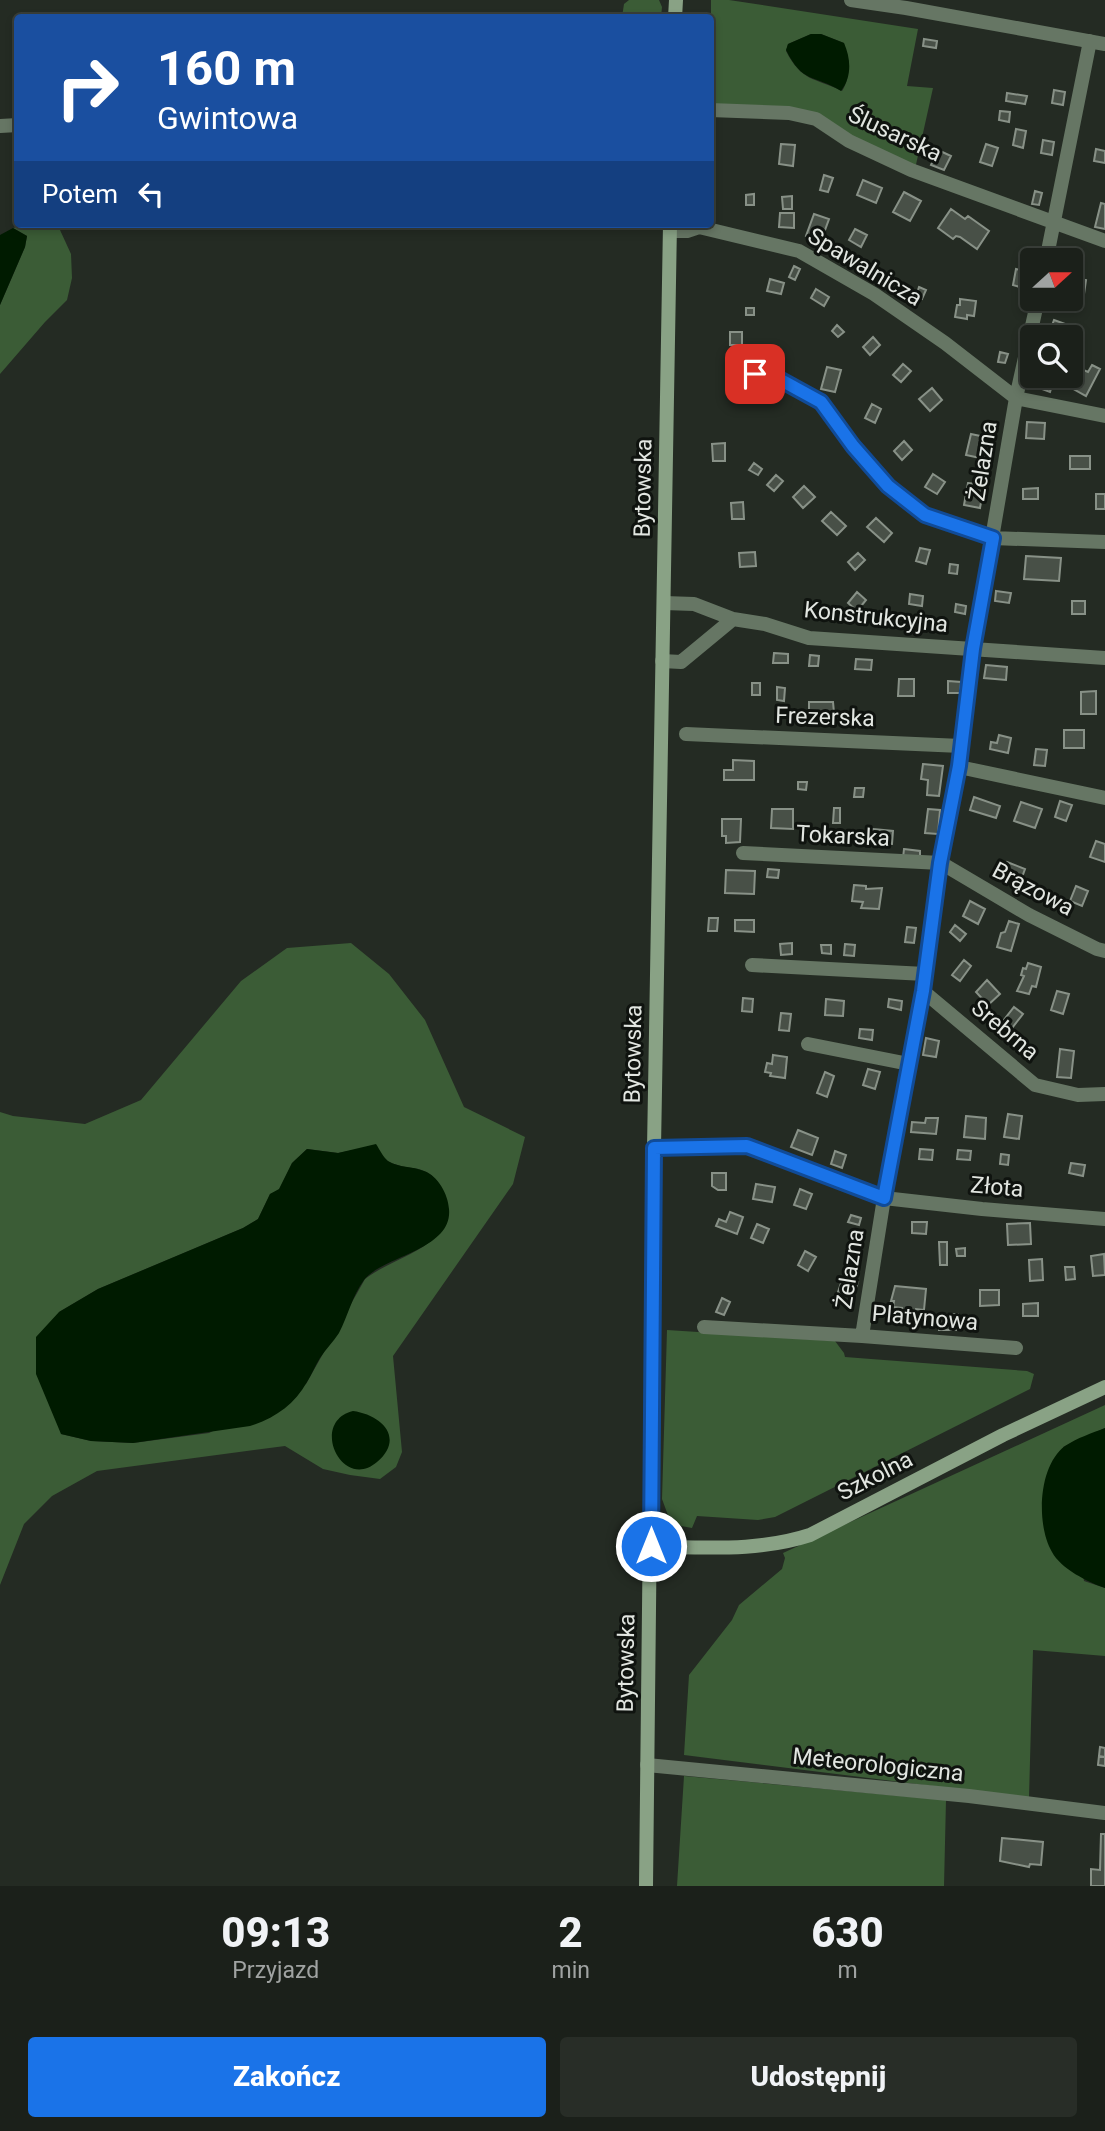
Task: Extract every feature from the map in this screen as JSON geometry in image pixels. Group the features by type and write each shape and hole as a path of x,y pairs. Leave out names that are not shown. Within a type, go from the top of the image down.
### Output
{"main road":[{"name":"Bytowska","path":"646,1886 654,1148 670,228"},
{"name":"Szkolna","path":"651,1546 760,1546 785,1543 810,1535 1003,1435 1105,1388"}],"street":[{"path":"851,0 1105,44"},
{"path":"1049,248 1090,41"},
{"name":"Ślusarska","path":"714,110 789,113 816,119 849,141 911,170 1105,241"},
{"name":"Spawalnicza","path":"670,228 687,231 696,228"},
{"name":"Spawalnicza","path":"703,228 799,251 874,294 945,343 1016,398"},
{"name":"Żelazna","path":"862,1336 884,1198 923,991 940,863 959,766 973,649 1016,398 1035,312"},
{"path":"755,374 779,379 821,402 853,446 888,486 925,515 993,538 1105,542"},
{"path":"1016,398 1105,416"},
{"name":"Konstrukcyjna","path":"664,603 694,604 733,619 765,624 809,638 1105,658"},
{"path":"662,661 681,662 733,619"},
{"name":"Frezerska","path":"687,734 961,746"},
{"path":"959,766 1105,798"},
{"name":"Tokarska","path":"743,853 940,863"},
{"name":"Brązowa","path":"940,863 1029,915 1105,951"},
{"path":"752,965 925,974"},
{"name":"Srebrna","path":"923,991 1035,1085 1078,1095 1105,1094"},
{"path":"808,1044 909,1064"},
{"name":"Złota","path":"654,1148 747,1146 884,1198 1105,1219"},
{"name":"Platynowa","path":"704,1327 1016,1348"},
{"name":"Meteorologiczna","path":"647,1765 1105,1813"}],"shaded area":[{"path":"629,0 659,0 661,14 622,14 624,4"},
{"path":"711,0 729,0 918,29 907,86 933,88 915,169 847,135 818,115 714,105 714,14 711,14","holes":["811,34 821,34 844,43 848,74 842,91 803,74 786,51 788,44"]},
{"path":"811,34 821,34 844,43 849,68 845,86 841,91 803,73 786,50 788,44"},
{"path":"13,228 60,230 71,254 72,278 67,300 0,374 0,305 25,247 27,236"},
{"path":"13,228 27,236 25,247 0,305 0,235"},
{"path":"351,943 389,974 425,1020 464,1107 525,1137 513,1184 393,1356 402,1452 396,1467 380,1479 350,1475 323,1469 285,1446 97,1471 52,1496 24,1524 0,1585 0,1112 13,1116 85,1124 141,1100 241,981 287,948","holes":["364,1148 389,1162 421,1170 432,1176 443,1191 448,1215 443,1228 434,1239 365,1279 306,1384 209,1433 133,1443 91,1441 61,1434 59,1312 98,1289 243,1228 258,1219 270,1194 279,1190 292,1163 307,1149 338,1153"]},
{"path":"376,1144 388,1161 429,1173 438,1181 448,1203 447,1223 440,1234 429,1243 373,1272 364,1280 339,1333 290,1404 276,1415 250,1426 133,1443 91,1441 61,1434 36,1374 36,1337 59,1312 98,1289 243,1228 258,1219 270,1194 279,1189 292,1163 307,1149 338,1153"},
{"path":"667,1330 835,1341 845,1357 1027,1371 1034,1374 1030,1389 775,1517 758,1520 697,1516 692,1528 681,1526 669,1518 662,1499"},
{"path":"1105,1405 1105,1428 1063,1447 1084,1581 1105,1588 1105,1656 1033,1650 1029,1798 684,1755 689,1675 732,1620 739,1605 782,1569 785,1558 783,1553"},
{"path":"353,1411 373,1417 381,1423 389,1436 385,1453 377,1462 364,1469 352,1468 342,1462 335,1452 332,1440 333,1428 340,1418"},
{"path":"1105,1428 1105,1588 1076,1574 1056,1558 1043,1527 1042,1496 1049,1467 1056,1455 1070,1443"},
{"path":"684,1776 946,1800 944,1886 677,1886"}],"building":[{"path":"924,39 937,41 936,48 923,46"},
{"path":"1054,90 1065,92 1063,105 1052,103"},
{"path":"1007,93 1027,96 1025,104 1006,101"},
{"path":"1000,111 1010,112 1009,122 999,120"},
{"path":"1016,129 1026,131 1023,148 1013,145"},
{"path":"1043,140 1054,142 1052,155 1041,153"},
{"path":"781,144 795,145 793,166 779,164"},
{"path":"986,144 998,148 992,166 980,162"},
{"path":"1096,149 1105,151 1105,163 1094,161"},
{"path":"938,150 951,156 944,170 931,165"},
{"path":"824,175 833,178 828,192 820,190"},
{"path":"863,180 882,188 876,203 857,195"},
{"path":"1035,191 1042,193 1039,205 1032,204"},
{"path":"904,192 921,201 910,221 893,212"},
{"path":"754,194 754,205 746,205 746,195"},
{"path":"792,196 792,209 783,209 782,197"},
{"path":"1101,203 1105,204 1105,229 1095,227"},
{"path":"951,209 965,219 968,216 989,231 977,249 960,237 953,239 938,228"},
{"path":"780,213 794,213 794,228 779,227"},
{"path":"814,214 829,219 821,241 806,236"},
{"path":"855,229 867,235 861,247 849,240"},
{"path":"794,266 800,269 795,280 789,277"},
{"path":"1016,269 1020,270 1020,287 1013,285"},
{"path":"770,279 784,283 781,294 767,291"},
{"path":"1083,280 1086,280 1083,301"},
{"path":"919,287 926,290 922,299 916,296"},
{"path":"816,289 829,297 824,306 811,298"},
{"path":"960,299 976,301 974,316 967,315 967,319 955,317"},
{"path":"746,308 754,308 754,315 746,315"},
{"path":"1054,320 1068,325 1052,325"},
{"path":"837,325 844,332 838,337 832,331"},
{"path":"730,332 742,332 742,345 730,345"},
{"path":"873,337 880,345 870,355 863,347"},
{"path":"1000,352 1008,354 1005,363 998,362"},
{"path":"903,364 911,371 901,382 893,375"},
{"path":"1092,365 1100,369 1086,396 1072,388 1083,388 1083,370 1088,372"},
{"path":"827,367 841,370 835,392 821,389"},
{"path":"932,388 942,400 930,411 919,399"},
{"path":"872,404 881,409 875,423 865,418"},
{"path":"1027,422 1045,423 1044,439 1026,438"},
{"path":"971,434 990,438 985,459 966,455"},
{"path":"904,441 912,450 902,460 894,451"},
{"path":"725,443 725,461 713,461 712,444"},
{"path":"1070,456 1090,456 1090,469 1070,469"},
{"path":"754,463 762,469 758,475 749,470"},
{"path":"933,474 945,482 937,494 925,487"},
{"path":"776,475 783,481 774,491 767,485"},
{"path":"968,483 984,485 980,508 964,505"},
{"path":"804,486 815,497 803,508 793,497"},
{"path":"1038,488 1038,499 1023,499 1023,489"},
{"path":"1096,494 1105,494 1105,509 1096,509"},
{"path":"743,502 744,519 732,519 731,503"},
{"path":"831,512 846,526 837,535 822,521"},
{"path":"876,518 892,533 884,542 867,527"},
{"path":"920,548 930,550 926,564 916,561"},
{"path":"755,552 756,566 740,567 739,553"},
{"path":"858,553 865,560 855,570 848,562"},
{"path":"1026,556 1061,558 1059,581 1024,579"},
{"path":"950,564 958,565 957,574 949,573"},
{"path":"996,591 1011,593 1009,603 995,601"},
{"path":"857,592 866,600 857,611 848,603"},
{"path":"910,594 923,596 922,606 909,604"},
{"path":"1072,601 1085,601 1085,614 1072,614"},
{"path":"956,604 966,606 965,614 955,612"},
{"path":"774,653 788,654 788,663 773,663"},
{"path":"810,655 819,656 818,666 809,666"},
{"path":"856,659 872,660 871,670 855,669"},
{"path":"986,665 1007,667 1006,680 984,678"},
{"path":"899,679 914,679 914,696 898,696"},
{"path":"948,681 961,682 960,693 948,693"},
{"path":"752,683 760,683 760,695 752,695"},
{"path":"777,687 785,688 784,701 777,700"},
{"path":"1096,691 1096,714 1081,714 1081,692"},
{"path":"809,702 833,702 834,713 809,712"},
{"path":"1064,730 1084,730 1084,748 1064,748"},
{"path":"999,735 1011,738 1008,753 990,749 991,742 997,743"},
{"path":"1036,749 1047,750 1045,766 1034,765"},
{"path":"733,760 754,761 754,780 724,780 724,770 733,770"},
{"path":"923,764 943,766 939,796 927,795 928,780 921,779"},
{"path":"798,782 807,782 806,790 798,789"},
{"path":"855,788 864,788 863,797 854,797"},
{"path":"974,797 1000,806 996,818 970,810"},
{"path":"1060,801 1072,805 1066,821 1055,817"},
{"path":"1021,802 1042,809 1035,828 1014,821"},
{"path":"834,808 840,808 840,823 833,823"},
{"path":"772,809 793,809 793,829 771,828"},
{"path":"928,809 940,810 938,834 925,833"},
{"path":"722,819 741,819 740,842 726,843 726,836 722,836"},
{"path":"873,829 893,831 892,844 872,843"},
{"path":"1096,841 1105,844 1105,862 1090,857"},
{"path":"904,849 920,851 920,859 903,858"},
{"path":"1007,862 1025,869 1021,880 1003,874"},
{"path":"768,869 779,870 778,878 767,877"},
{"path":"726,870 755,871 754,894 725,893"},
{"path":"854,885 866,886 866,889 882,888 879,909 861,908 863,902 852,901"},
{"path":"1076,886 1088,891 1082,906 1070,901"},
{"path":"970,901 985,909 978,924 963,916"},
{"path":"709,918 718,918 717,931 708,931"},
{"path":"735,920 754,920 754,932 735,931"},
{"path":"1009,921 1019,924 1011,951 997,947 1001,933 1005,932"},
{"path":"955,925 966,934 960,941 950,932"},
{"path":"907,927 916,928 914,943 905,942"},
{"path":"792,943 792,954 781,955 780,944"},
{"path":"845,944 855,945 854,956 844,955"},
{"path":"821,945 831,945 831,954 822,953"},
{"path":"964,960 971,966 960,981 952,975"},
{"path":"1028,963 1041,967 1036,987 1032,986 1029,994 1017,991 1024,976 1021,975 1023,968 1026,969"},
{"path":"987,980 1000,994 988,1005 976,992"},
{"path":"1057,991 1069,994 1063,1014 1051,1010"},
{"path":"743,998 753,999 752,1012 742,1011"},
{"path":"826,999 844,1001 843,1016 825,1015"},
{"path":"889,999 902,1001 901,1010 888,1007"},
{"path":"1014,1007 1023,1014 1012,1028 1003,1021"},
{"path":"781,1013 791,1014 789,1031 779,1030"},
{"path":"860,1029 873,1030 872,1040 859,1038"},
{"path":"926,1038 939,1041 936,1057 923,1055"},
{"path":"1060,1049 1074,1051 1071,1078 1057,1077"},
{"path":"773,1055 787,1057 785,1078 770,1076 771,1073 765,1072 767,1063 772,1064"},
{"path":"868,1069 880,1072 875,1089 863,1085"},
{"path":"825,1072 834,1076 827,1097 817,1093"},
{"path":"1008,1114 1022,1116 1019,1139 1004,1137"},
{"path":"966,1116 986,1118 985,1139 964,1137"},
{"path":"926,1118 938,1118 936,1134 911,1132 912,1122 925,1123"},
{"path":"798,1130 818,1138 812,1155 791,1147"},
{"path":"920,1149 933,1150 932,1160 919,1159"},
{"path":"958,1150 971,1151 970,1160 957,1159"},
{"path":"835,1151 846,1155 842,1168 831,1164"},
{"path":"1001,1154 1009,1155 1008,1165 1000,1164"},
{"path":"1071,1163 1085,1165 1083,1176 1069,1173"},
{"path":"712,1173 726,1173 726,1190 718,1190 712,1186"},
{"path":"756,1184 775,1187 772,1202 753,1199"},
{"path":"800,1189 812,1194 806,1209 794,1205"},
{"path":"730,1212 743,1217 737,1234 716,1226 719,1219 726,1222"},
{"path":"851,1215 861,1218 859,1225 848,1222"},
{"path":"912,1222 927,1222 926,1234 912,1233"},
{"path":"1030,1223 1031,1244 1008,1245 1007,1224"},
{"path":"757,1224 769,1229 763,1243 751,1238"},
{"path":"939,1242 947,1242 947,1265 940,1265"},
{"path":"965,1248 965,1256 957,1256 956,1249"},
{"path":"805,1251 816,1257 808,1271 798,1265"},
{"path":"1104,1254 1105,1275 1093,1276 1091,1256"},
{"path":"1042,1259 1043,1280 1030,1281 1029,1260"},
{"path":"1065,1267 1074,1267 1075,1279 1066,1280"},
{"path":"843,1277 858,1282 853,1297 838,1292"},
{"path":"895,1286 926,1289 924,1310 916,1309 915,1316 902,1315 902,1308 893,1307 894,1301 891,1301"},
{"path":"980,1290 999,1290 999,1305 980,1306"},
{"path":"722,1298 730,1302 724,1315 716,1312"},
{"path":"1038,1303 1038,1316 1023,1316 1023,1304"},
{"path":"939,1314 958,1314 958,1330 939,1330"},
{"path":"1100,1747 1105,1748 1105,1757 1099,1756"},
{"path":"1099,1756 1105,1757 1105,1766 1098,1765"},
{"path":"1101,1834 1105,1834 1105,1886 1091,1886 1091,1869 1100,1870"},
{"path":"1002,1838 1043,1842 1041,1865 1030,1864 1029,1867 1000,1861"}],"route":[{"path":"651,1546 654,1148 747,1146 884,1198 923,991 940,863 959,766 973,649 993,538 925,515 888,486 853,446 821,402 779,379 755,374"}]}
